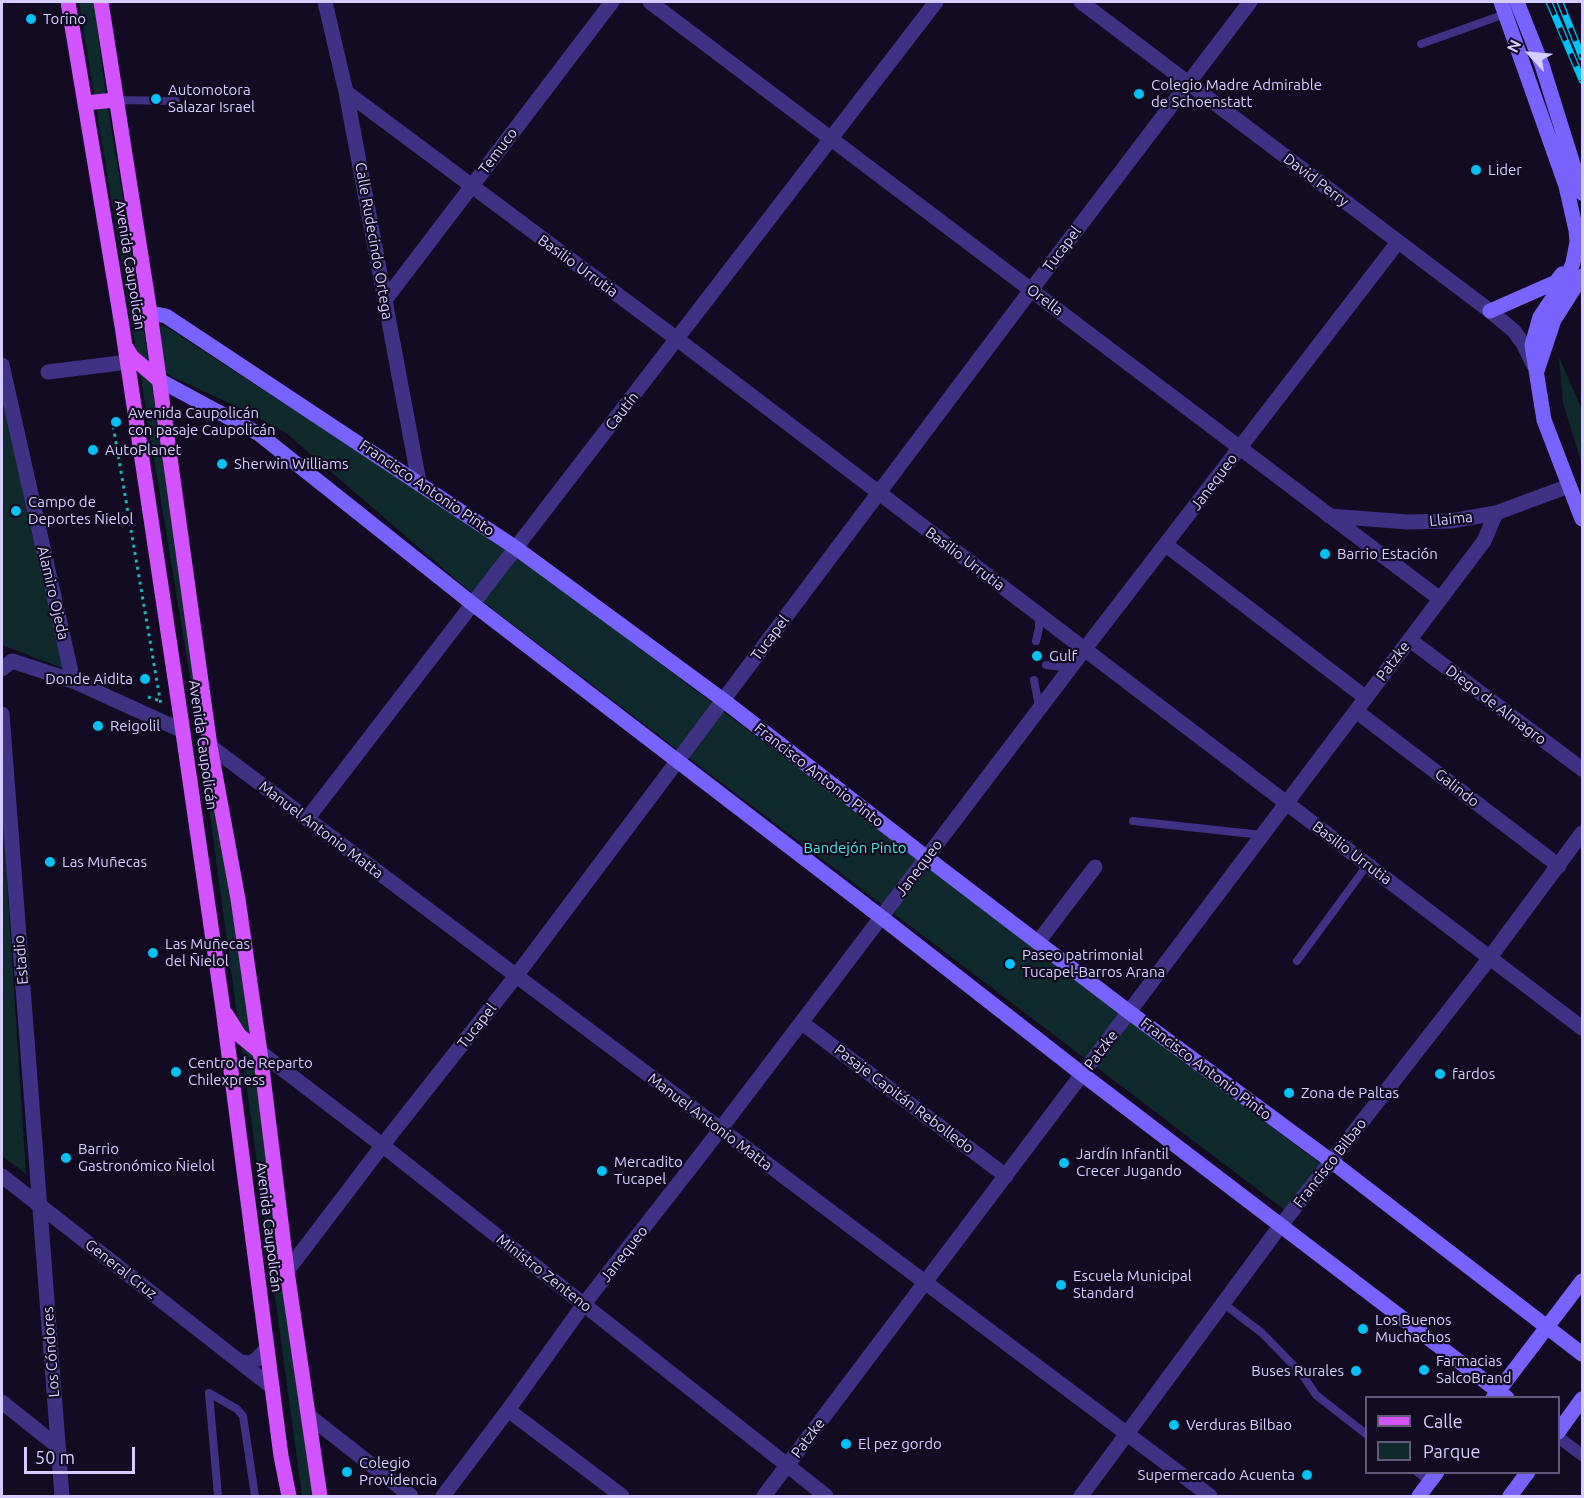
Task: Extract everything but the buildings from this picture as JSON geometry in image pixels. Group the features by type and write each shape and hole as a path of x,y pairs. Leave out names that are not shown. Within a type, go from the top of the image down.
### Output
{"main road":[{"name":"Avenida Caupolicán","path":"68,2 128,362 183,731 223,1009 281,1456 289,1497"},
{"name":"Avenida Caupolicán","path":"99,2 105,26 150,313 210,746 238,899 260,1052 286,1271 320,1497"},
{"path":"1519,5 1542,65 1582,192"},
{"path":"1503,8 1566,186 1576,230 1577,242 1573,263 1567,277 1540,317 1535,330 1532,354 1537,371 1544,420 1582,519"},
{"path":"85,103 115,100"},
{"path":"1490,311 1556,282 1573,263"},
{"path":"1537,371 1554,320 1582,276"},
{"name":"Francisco Antonio Pinto","path":"150,313 166,316 516,548 723,700 1129,1012 1331,1161 1582,1354"},
{"path":"125,344 132,357 159,380 260,434 474,605 1082,1074 1282,1225 1499,1395 1582,1281"},
{"path":"183,731 202,743 208,751 214,769"},
{"path":"223,1009 239,1035 260,1052"},
{"path":"1560,1429 1582,1399"},
{"path":"1510,1497 1527,1474"},
{"path":"1419,1497 1433,1477"}],"street":[{"name":"Calle Rudecindo Ortega","path":"325,2 346,92 419,482"},
{"name":"Temuco","path":"385,300 612,2"},
{"name":"Orella","path":"650,2 1440,599"},
{"name":"Cautín","path":"307,819 936,2"},
{"name":"Tucapel","path":"286,1271 516,976 1250,2"},
{"name":"David Perry","path":"1088,4 1490,311 1514,331 1537,371"},
{"name":"Basilio Urrutia","path":"346,92 677,339 1582,1028"},
{"name":"Janequeo","path":"443,1497 584,1305 1398,242"},
{"path":"48,372 128,362"},
{"name":"Alamiro Ojeda","path":"2,365 73,681"},
{"name":"Llaima","path":"1329,516 1408,522 1451,521 1496,513 1569,486"},
{"name":"Patzke","path":"764,1497 1484,541 1496,513"},
{"name":"Galindo","path":"1166,545 1558,866"},
{"name":"Diego de Almagro","path":"1410,640 1582,769"},
{"path":"5,663 73,681 183,731"},
{"name":"Estadio","path":"2,714 40,1207"},
{"name":"Manuel Antonio Matta","path":"210,746 1210,1497"},
{"name":"Francisco Bilbao","path":"1082,1497 1282,1225 1490,957 1582,833"},
{"path":"1038,942 1095,867"},
{"name":"Pasaje Capitán Rebolledo","path":"801,1023 1006,1176"},
{"name":"Ministro Zenteno","path":"260,1052 826,1497"},
{"name":"General Cruz","path":"2,1176 272,1387"},
{"name":"Los Cóndores","path":"40,1207 62,1497"},
{"path":"241,1362 250,1363 267,1348"},
{"path":"2,1402 57,1446"},
{"path":"508,1410 622,1497"},
{"path":"309,1416 411,1497"},
{"path":"1560,1438 1582,1455"}],"lane":[{"path":"1421,45 1503,8 1519,5"},
{"path":"115,100 176,101"},
{"path":"1036,641 1040,616"},
{"path":"1046,665 1070,668"},
{"path":"1035,680 1039,709"},
{"path":"1133,821 1262,836"},
{"path":"1297,961 1368,864"},
{"path":"1224,1304 1262,1333 1302,1374 1316,1395 1365,1433"},
{"path":"218,1497 208,1393 237,1409 243,1416 255,1497"}],"path":[{"path":"112,419 164,722"}],"green space":[{"path":"79,2 94,2 107,103 254,1050 316,1496 302,1496 198,726"},
{"name":"Bandejón Pinto","path":"165,326 543,575 1322,1165 1286,1211 499,614 286,433 164,371 156,328"},
{"path":"1559,357 1582,410 1582,464 1563,403"},
{"name":"Campo de Deportes Ñielol","path":"2,378 65,669 2,645"},
{"path":"2,805 26,1174 2,1156"}],"railway":[{"path":"1549,2 1582,80"},
{"path":"1560,2 1582,57"}],"place":[{"name":"Torino","path":"31,19"},
{"name":"Colegio Madre Admirable de Schoenstatt","path":"1139,94"},
{"name":"Automotora Salazar Israel","path":"156,99"},
{"name":"Lider","path":"1476,170"},
{"name":"Avenida Caupolicán con pasaje Caupolicán","path":"116,422"},
{"name":"AutoPlanet","path":"93,450"},
{"name":"Sherwin Williams","path":"222,464"},
{"name":"Campo de Deportes Ñielol","path":"16,511"},
{"name":"Barrio Estación","path":"1325,554"},
{"name":"Gulf","path":"1037,656"},
{"name":"Donde Aidita","path":"145,679"},
{"name":"Reigolil","path":"98,726"},
{"name":"Las Muñecas","path":"50,862"},
{"name":"Las Muñecas del Ñielol","path":"153,953"},
{"name":"Paseo patrimonial Tucapel-Barros Arana","path":"1010,964"},
{"name":"Centro de Reparto Chilexpress","path":"176,1072"},
{"name":"fardos","path":"1440,1074"},
{"name":"Zona de Paltas","path":"1289,1093"},
{"name":"Barrio Gastronómico Ñielol","path":"66,1158"},
{"name":"Jardín Infantil Crecer Jugando","path":"1064,1163"},
{"name":"Mercadito Tucapel","path":"602,1171"},
{"name":"Escuela Municipal Standard","path":"1061,1285"},
{"name":"Los Buenos Muchachos","path":"1363,1329"},
{"name":"Farmacias SalcoBrand","path":"1424,1370"},
{"name":"Buses Rurales","path":"1356,1371"},
{"name":"Verduras Bilbao","path":"1174,1425"},
{"name":"El pez gordo","path":"846,1444"},
{"name":"Colegio Providencia","path":"347,1472"},
{"name":"Supermercado Acuenta","path":"1307,1475"}]}
